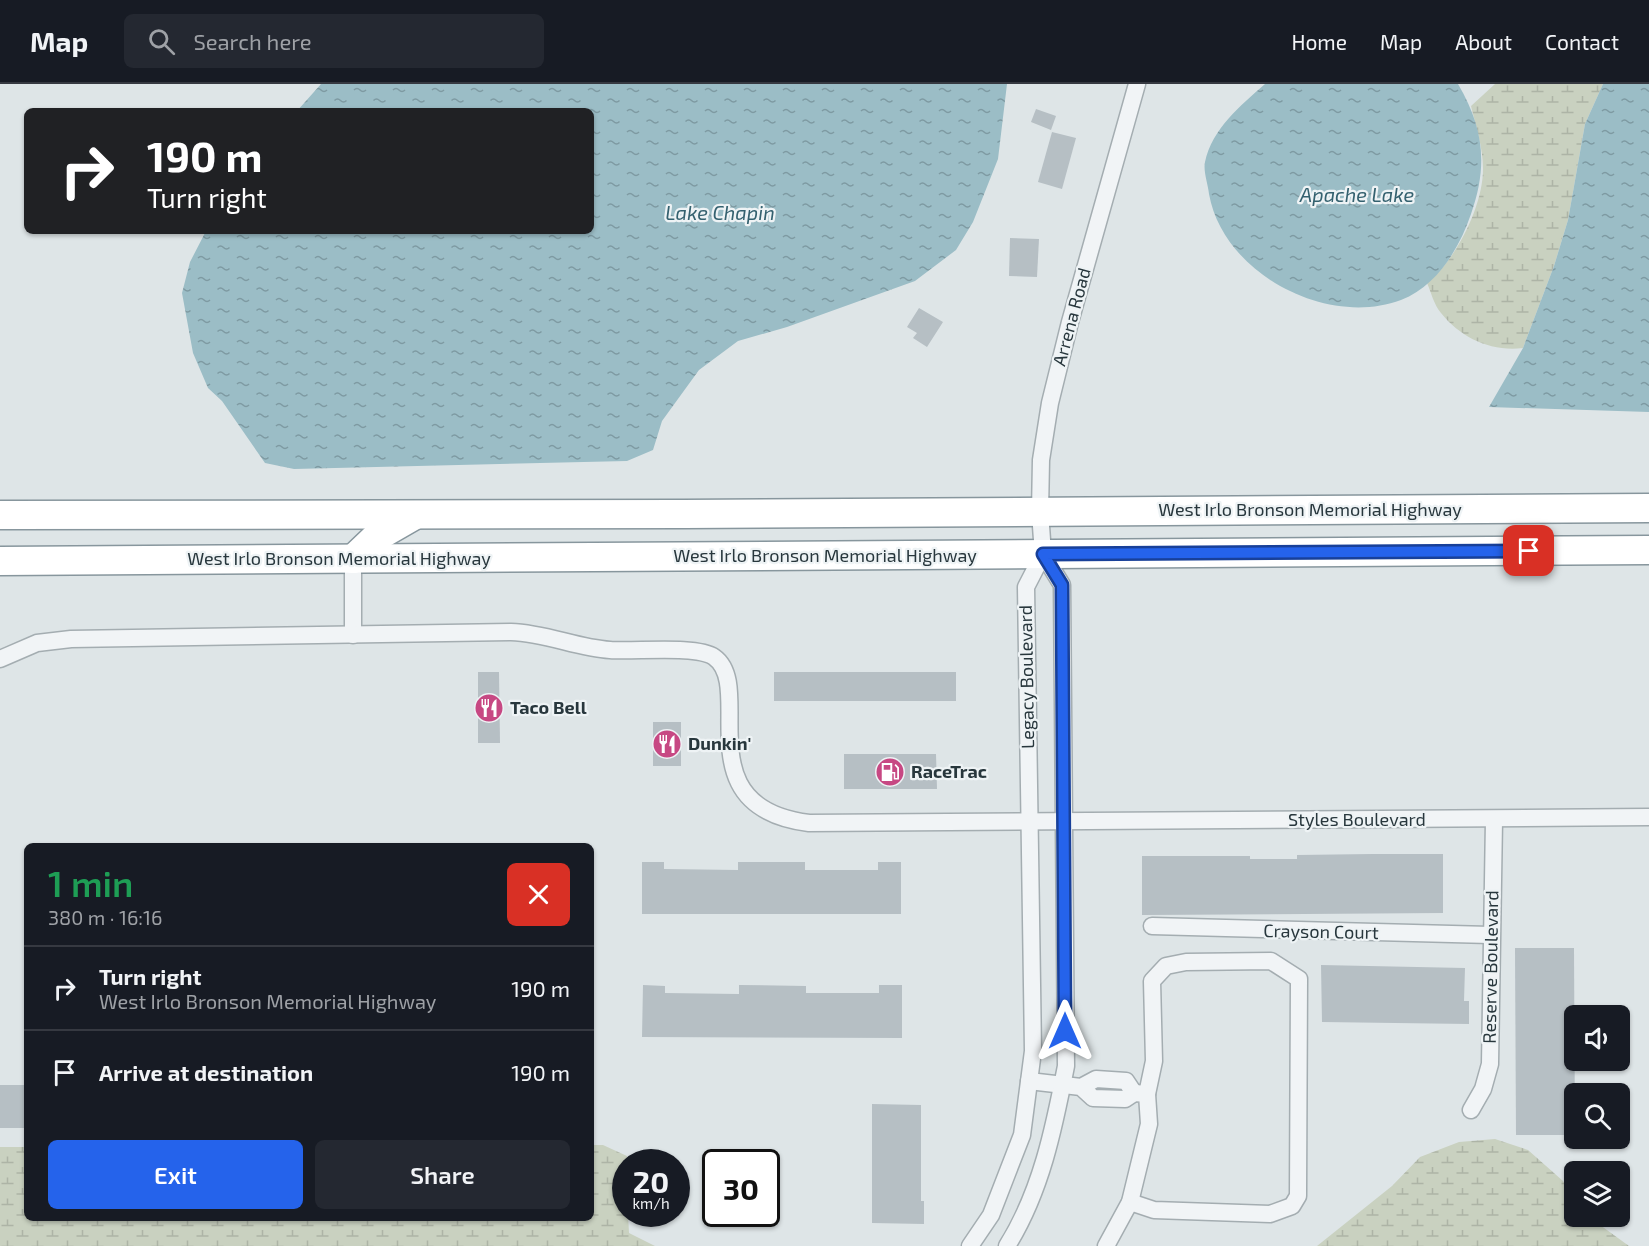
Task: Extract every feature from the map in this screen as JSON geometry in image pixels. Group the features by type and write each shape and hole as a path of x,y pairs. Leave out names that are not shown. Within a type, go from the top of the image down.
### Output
{"highway":[{"name":"West Irlo Bronson Memorial Highway","path":"0,515 1649,508"},
{"path":"353,559 375,538 417,514"},
{"name":"West Irlo Bronson Memorial Highway","path":"0,561 1649,550"}],"street":[{"name":"Arrena Road","path":"1043,554 1040,512 1041,460 1050,403 1137,84"},
{"name":"Legacy Boulevard","path":"1007,1246 1017,1230 1052,1139 1065,1066 1062,585 1043,554"},
{"name":"Legacy Boulevard","path":"970,1246 990,1215 1022,1135 1033,1051 1026,587 1043,554"},
{"path":"353,559 353,635"},
{"name":"Styles Boulevard","path":"0,658 37,643 71,639 524,633 608,650 703,653 720,662 728,679 729,752 738,781 755,801 780,816 809,823 1494,820 1649,817"},
{"name":"Reserve Boulevard","path":"1471,1110 1483,1089 1490,1064 1490,935 1494,820"},
{"name":"Crayson Court","path":"1152,926 1490,935"},
{"path":"1106,1246 1130,1202 1149,1124 1141,1093 1154,1061 1152,981 1166,966 1186,962 1270,961 1299,979 1298,1196 1292,1206 1269,1214 1154,1210 1130,1202"},
{"path":"1029,1081 1081,1087 1093,1098 1125,1099 1141,1093"}],"green space":[{"path":"1495,84 1603,84 1585,124 1568,220 1554,266 1523,348 1511,349 1488,345 1458,330 1439,310 1427,283 1448,261 1473,215 1482,184 1483,161 1471,106"},
{"path":"1495,1139 1528,1150 1564,1183 1564,1227 1603,1227 1629,1246 1317,1246 1392,1186 1420,1157 1459,1142"},
{"path":"594,1145 603,1145 612,1149 612,1227 629,1227 629,1233 655,1246 0,1246 0,1147 24,1147 24,1221 594,1221"}],"water":[{"name":"Lake Chapin","path":"321,84 1007,84 998,159 973,222 956,250 915,281 787,327 738,341 699,370 662,421 653,450 627,461 294,469 265,463 222,401 208,388 193,353 182,293 190,262 204,234 594,234 594,108 300,108"},
{"name":"Apache Lake","path":"1265,84 1458,84 1467,100 1478,132 1481,148 1480,180 1471,214 1460,240 1445,265 1425,286 1401,300 1372,307 1341,306 1311,300 1282,287 1256,270 1234,248 1218,222 1209,194 1205,162 1221,128 1237,109"},
{"path":"1603,84 1649,84 1649,412 1489,407 1523,348 1554,266 1568,220 1585,124"}],"building":[{"path":"1036,109 1056,116 1051,130 1031,122"},
{"path":"1052,132 1076,138 1062,189 1038,182"},
{"path":"1010,238 1039,239 1037,277 1009,276"},
{"path":"919,308 943,322 927,347 913,338 917,333 907,327"},
{"name":"Taco Bell","path":"478,672 499,672 500,743 478,743"},
{"path":"774,672 956,672 956,701 774,701"},
{"name":"Dunkin'","path":"653,722 681,722 681,766 653,766"},
{"name":"RaceTrac","path":"844,754 936,754 937,789 844,789"},
{"path":"1443,854 1443,913 1142,915 1142,856 1250,856 1250,859 1297,859 1297,855"},
{"path":"642,862 664,862 664,869 738,870 738,862 805,862 805,870 878,870 878,862 901,862 901,914 642,914"},
{"path":"1515,948 1574,948 1574,1005 1564,1005 1564,1071 1575,1071 1575,1083 1564,1083 1564,1135 1516,1135"},
{"path":"1321,965 1465,968 1464,1001 1469,1001 1469,1024 1322,1022"},
{"path":"643,985 665,986 665,993 739,994 739,985 806,986 806,993 879,993 879,985 902,985 902,1038 642,1037"},
{"path":"0,1085 24,1085 24,1128 0,1128"},
{"path":"872,1104 921,1105 921,1201 924,1201 924,1224 872,1223"}],"place":[{"name":"Taco Bell","path":"489,708"},
{"name":"Dunkin'","path":"667,744"},
{"name":"RaceTrac","path":"890,772"}],"route":[{"path":"1065,1031 1062,585 1043,554 1529,551"}]}
